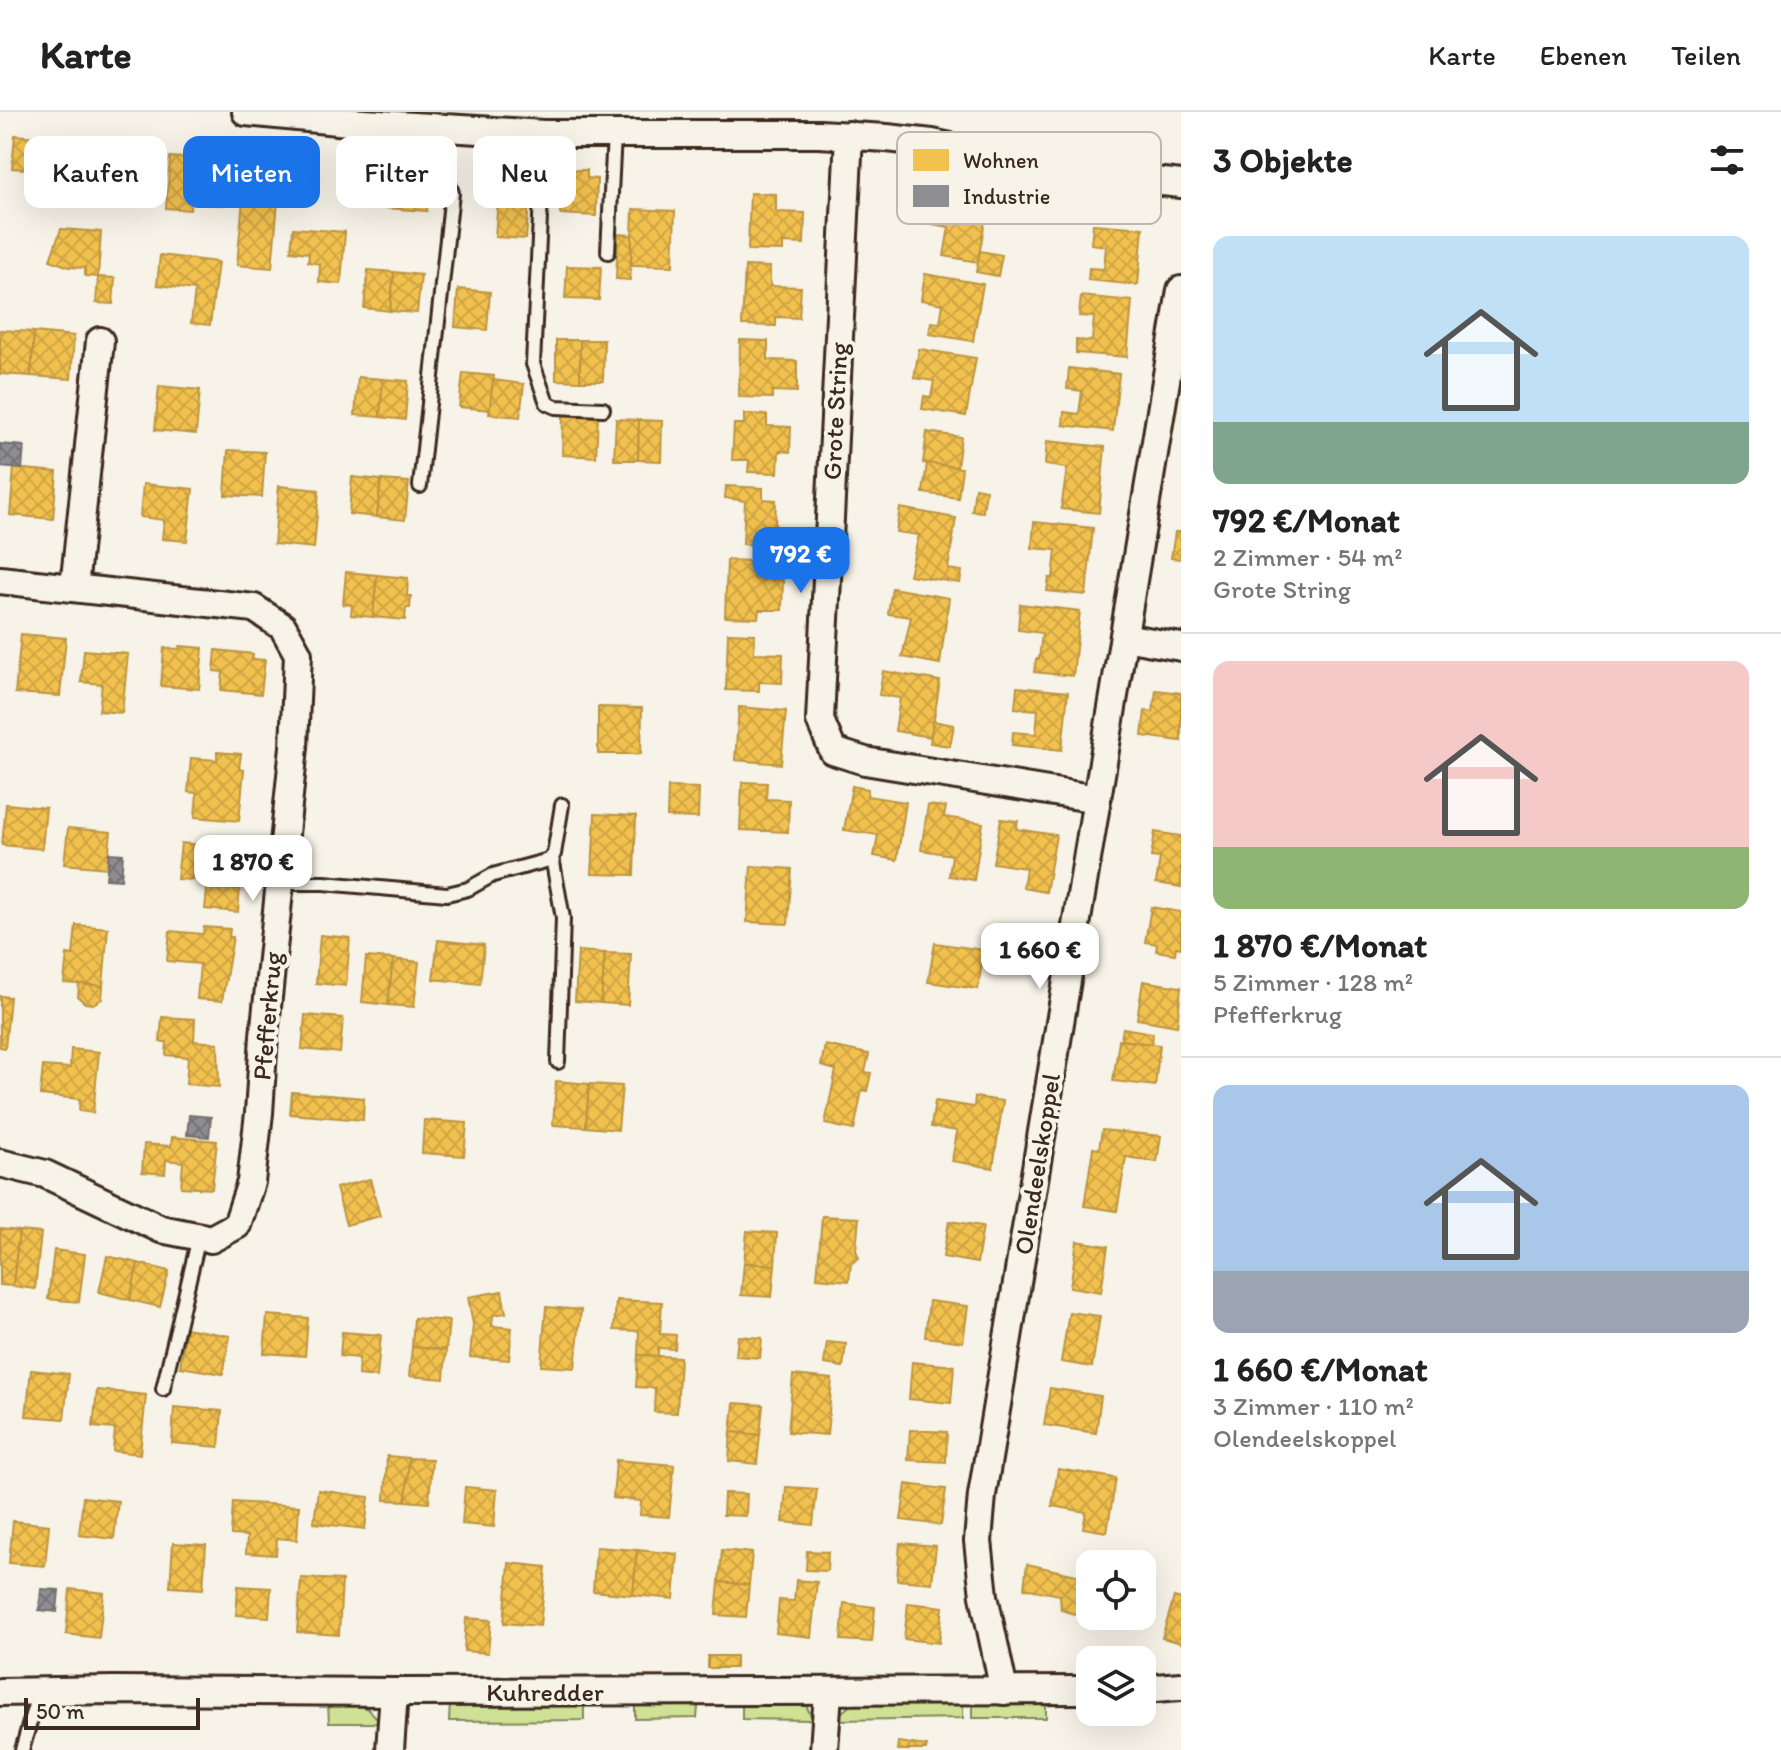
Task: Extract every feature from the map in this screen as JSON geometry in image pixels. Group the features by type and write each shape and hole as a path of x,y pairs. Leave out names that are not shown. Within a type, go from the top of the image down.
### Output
{"street":[{"path":"246,112 430,128 544,134 849,135 897,140"},
{"name":"Grote String","path":"849,135 820,720 833,751 865,761 1097,799"},
{"path":"1161,182 1181,184"},
{"name":"Olendeelskoppel","path":"1004,1691 982,1582 978,1541 982,1495 1181,290"},
{"path":"74,588 100,341"},
{"name":"Pfefferkrug","path":"0,580 254,608 283,627 298,654 294,747 251,1182 237,1225 211,1239 161,1229 45,1174 0,1163"},
{"path":"1124,637 1181,647"},
{"path":"1156,1688 1181,1686"},
{"name":"Kuhredder","path":"0,1692 1076,1690"},
{"path":"390,1750 394,1692"},
{"path":"824,1750 828,1692"}],"lane":[{"path":"420,486 452,193 430,128"},
{"path":"544,134 533,364 547,403 556,407 603,409"},
{"path":"608,252 614,134"},
{"path":"558,1062 563,918 552,857 562,805"},
{"path":"281,883 324,883 447,894 468,889 493,875 543,864 552,857"},
{"path":"163,1389 199,1237"},
{"path":"22,1750 39,1691"}],"green space":[{"path":"1041,1699 1046,1704 1046,1718 973,1718 973,1700"},
{"path":"742,1700 805,1703 813,1720 742,1719"},
{"path":"963,1700 963,1718 837,1720 856,1701"},
{"path":"584,1701 584,1720 449,1721 450,1703"},
{"path":"635,1701 692,1701 698,1707 697,1718 635,1719"},
{"path":"328,1704 364,1707 379,1723 329,1723"}],"building: Wohnen":[{"path":"15,135 26,136 24,169 12,168"},
{"path":"170,157 183,158 183,208 190,210 166,208"},
{"path":"576,170 587,170 587,178 597,179 596,216 560,214 560,208 576,208"},
{"path":"750,193 776,194 776,212 805,213 804,244 783,243 783,251 748,250"},
{"path":"242,208 277,208 272,268 237,265"},
{"path":"399,208 427,208 427,211"},
{"path":"497,208 528,208 526,239 495,237"},
{"path":"633,209 675,211 673,266 631,265"},
{"path":"932,224 984,224 978,262 944,256 949,227"},
{"path":"1093,224 1143,228 1138,285 1088,280 1089,268 1104,269 1106,246 1091,244"},
{"path":"293,228 345,232 341,284 319,282 320,264 308,262 309,253 291,251"},
{"path":"61,229 101,232 98,277 85,276 85,268 69,267 50,260"},
{"path":"618,234 632,235 630,280 616,279"},
{"path":"980,251 1002,255 998,276 976,272"},
{"path":"160,255 218,262 210,325 191,323 195,290 157,285"},
{"path":"567,266 601,267 599,300 565,299"},
{"path":"745,266 770,267 770,286 801,287 799,318 776,317 776,326 742,325"},
{"path":"368,270 394,272 390,311 364,308"},
{"path":"394,272 421,275 417,313 390,311"},
{"path":"925,274 983,284 973,341 929,334 931,322 940,323 943,304 921,300"},
{"path":"98,277 115,278 113,304 96,303"},
{"path":"458,289 490,292 487,330 455,327"},
{"path":"1081,296 1132,301 1127,357 1076,353 1076,340 1092,341 1094,317 1079,316"},
{"path":"0,330 34,332 31,376 0,374"},
{"path":"34,332 74,336 71,379 31,376"},
{"path":"556,340 580,340 580,381 556,380"},
{"path":"580,340 604,340 603,381 580,381"},
{"path":"740,340 768,341 768,360 797,361 797,392 772,391 772,398 739,397"},
{"path":"919,349 976,358 966,416 922,409 924,396 931,397 934,381 914,378"},
{"path":"1069,368 1119,374 1113,431 1063,425 1064,412 1079,414 1082,391 1067,389"},
{"path":"463,373 494,376 490,410 459,407"},
{"path":"358,377 383,379 380,417 355,415"},
{"path":"383,379 408,381 405,420 380,417"},
{"path":"493,380 524,384 520,417 489,414"},
{"path":"159,386 200,390 196,434 155,430"},
{"path":"744,414 767,415 767,426 791,427 790,452 779,451 778,473 748,472 749,460 732,460 734,424 744,424"},
{"path":"563,415 598,416 596,457 562,455"},
{"path":"616,419 639,420 638,460 614,460"},
{"path":"639,420 662,421 661,461 638,460"},
{"path":"927,432 961,437 957,467 923,463"},
{"path":"1047,441 1105,447 1099,513 1061,509 1067,468 1045,465"},
{"path":"228,450 265,452 262,497 225,495"},
{"path":"927,463 962,468 958,498 923,493"},
{"path":"14,468 57,472 53,519 10,515"},
{"path":"352,477 381,480 377,517 349,514"},
{"path":"381,480 409,482 405,520 377,517"},
{"path":"143,484 193,489 187,541 162,539 164,520 140,517"},
{"path":"279,486 319,490 314,548 274,544"},
{"path":"726,486 763,488 763,499 776,500 774,546 743,544 745,501 725,498"},
{"path":"975,488 986,490 983,512 972,511"},
{"path":"900,508 956,518 948,569 962,571 960,583 909,575 919,535 896,532"},
{"path":"1034,522 1093,528 1086,595 1047,591 1049,578 1053,578 1056,550 1032,548"},
{"path":"1175,532 1181,532 1181,559 1171,558"},
{"path":"727,560 754,561 754,579 783,580 782,610 759,610 758,618 725,617"},
{"path":"346,572 377,575 373,617 351,615 352,605 343,604"},
{"path":"377,575 408,578 407,596 411,596 405,620 373,617"},
{"path":"892,588 949,598 940,664 902,657 911,617 888,614"},
{"path":"1020,604 1080,611 1073,676 1034,672 1042,633 1018,630"},
{"path":"728,633 755,634 754,653 783,654 782,683 759,682 759,691 726,690"},
{"path":"21,634 66,638 60,696 15,693"},
{"path":"180,646 203,648 199,689 161,686 164,648 180,649"},
{"path":"84,650 128,654 122,713 99,711 102,684 81,682"},
{"path":"216,650 253,654 252,659 265,660 261,694 221,690 223,672 214,671"},
{"path":"883,671 940,681 931,737 895,731 900,698 879,695"},
{"path":"1017,687 1068,692 1062,750 1012,745 1013,732 1036,734 1038,710 1015,708"},
{"path":"1156,690 1181,693 1181,741 1142,736 1145,711 1153,712"},
{"path":"598,707 642,708 641,754 598,754"},
{"path":"739,707 786,711 781,764 735,760"},
{"path":"933,721 954,725 950,746 930,743"},
{"path":"217,752 241,754 239,769 244,770 239,821 195,817 197,793 188,792 191,758 217,760"},
{"path":"742,782 767,783 766,799 789,800 788,832 740,830"},
{"path":"852,786 868,789 867,796 906,802 897,860 874,856 878,835 844,830"},
{"path":"668,787 699,788 698,818 667,817"},
{"path":"6,804 46,808 42,849 2,845"},
{"path":"928,805 946,807 944,817 983,823 974,880 949,876 952,855 921,850"},
{"path":"595,814 636,816 634,875 592,874"},
{"path":"1001,819 1018,821 1016,829 1056,835 1046,892 1023,888 1026,868 993,863"},
{"path":"68,828 111,832 107,868 64,864"},
{"path":"1155,832 1181,836 1181,887 1156,883 1160,858 1151,857"},
{"path":"181,843 237,849 233,888 240,888 238,912 205,909 209,869 193,867 192,880 177,879"},
{"path":"751,866 792,869 788,924 747,922"},
{"path":"1151,907 1181,912 1181,948 1176,947 1175,954 1156,951 1157,944 1145,942"},
{"path":"76,925 108,928 103,986 64,983 67,954 73,955"},
{"path":"204,927 230,929 229,937 233,937 222,1001 197,999 200,964 167,961 170,931 203,934"},
{"path":"320,935 350,938 346,986 316,983"},
{"path":"438,940 484,945 480,984 433,979"},
{"path":"935,943 984,950 978,989 928,982"},
{"path":"578,951 605,953 601,1003 575,1001"},
{"path":"605,953 631,954 628,1005 601,1003"},
{"path":"366,957 393,959 388,1005 362,1002"},
{"path":"393,959 419,962 414,1007 388,1005"},
{"path":"1143,981 1181,987 1177,1026 1137,1019"},
{"path":"79,984 103,986 102,999 93,1004 85,1003 78,997"},
{"path":"0,996 10,997 5,1048 0,1047"},
{"path":"305,1015 343,1018 340,1053 302,1049"},
{"path":"162,1017 195,1019 194,1041 218,1043 219,1087 186,1084 188,1057 166,1055 167,1042 160,1042"},
{"path":"1123,1028 1153,1033 1152,1044 1121,1040"},
{"path":"1119,1040 1160,1045 1155,1086 1113,1081"},
{"path":"825,1045 869,1054 865,1072 871,1073 867,1091 862,1090 854,1130 825,1124 836,1070 821,1066"},
{"path":"71,1049 99,1052 93,1113 79,1111 80,1099 40,1095 43,1066 70,1068"},
{"path":"556,1081 589,1084 586,1127 553,1125"},
{"path":"589,1084 622,1086 618,1130 586,1127"},
{"path":"292,1092 364,1098 363,1120 290,1114"},
{"path":"975,1097 1003,1101 993,1168 952,1161 957,1131 931,1127 935,1101 974,1107"},
{"path":"424,1120 467,1123 464,1156 422,1153"},
{"path":"1102,1130 1161,1136 1157,1162 1126,1157 1117,1211 1084,1206 1093,1148 1099,1149"},
{"path":"172,1137 217,1141 212,1189 181,1187 183,1162 166,1160 165,1174 142,1172 144,1144 171,1146"},
{"path":"370,1179 380,1216 346,1225 336,1188"},
{"path":"822,1216 859,1218 856,1250 859,1258 851,1264 849,1281 817,1278"},
{"path":"949,1221 983,1226 977,1263 943,1257"},
{"path":"0,1229 19,1231 13,1286 0,1285"},
{"path":"19,1231 41,1233 35,1289 13,1286"},
{"path":"747,1231 777,1233 775,1265 744,1263"},
{"path":"1077,1241 1108,1246 1101,1292 1070,1287"},
{"path":"54,1250 85,1254 79,1302 48,1299"},
{"path":"107,1256 138,1263 130,1300 99,1292"},
{"path":"138,1263 169,1271 160,1307 130,1300"},
{"path":"744,1263 775,1265 772,1297 741,1295"},
{"path":"502,1291 506,1313 493,1315 492,1326 512,1328 509,1360 470,1357 473,1324 468,1297"},
{"path":"616,1300 662,1302 660,1334 676,1335 675,1349 658,1348 658,1356 638,1355 639,1331 614,1330"},
{"path":"929,1301 968,1306 963,1342 925,1337"},
{"path":"546,1307 581,1310 575,1368 541,1366"},
{"path":"1069,1312 1100,1316 1092,1367 1061,1362"},
{"path":"267,1315 308,1318 305,1356 264,1353"},
{"path":"414,1318 449,1321 446,1350 412,1347"},
{"path":"186,1328 230,1336 223,1374 180,1367"},
{"path":"342,1332 381,1335 377,1377 358,1375 359,1358 340,1356"},
{"path":"738,1336 762,1338 760,1358 736,1356"},
{"path":"827,1342 846,1344 843,1367 824,1364"},
{"path":"412,1347 446,1350 444,1379 409,1376"},
{"path":"638,1355 680,1357 677,1413 654,1412 655,1388 636,1387"},
{"path":"912,1362 954,1366 951,1403 909,1399"},
{"path":"31,1370 69,1374 64,1419 26,1416"},
{"path":"793,1375 832,1379 827,1435 788,1432"},
{"path":"1050,1388 1101,1396 1096,1433 1044,1425"},
{"path":"97,1390 146,1395 140,1454 113,1451 115,1429 93,1427"},
{"path":"734,1403 763,1405 760,1435 731,1432"},
{"path":"174,1407 222,1411 219,1447 172,1443"},
{"path":"910,1430 947,1432 946,1462 908,1460"},
{"path":"731,1432 760,1435 757,1464 729,1461"},
{"path":"387,1456 409,1458 406,1501 385,1500"},
{"path":"409,1458 432,1459 429,1503 406,1501"},
{"path":"616,1460 674,1465 669,1517 640,1515 641,1501 613,1498"},
{"path":"1058,1469 1116,1478 1107,1532 1083,1528 1086,1512 1052,1506"},
{"path":"906,1484 946,1489 941,1525 901,1520"},
{"path":"465,1487 497,1490 494,1527 462,1524"},
{"path":"786,1487 817,1489 813,1525 783,1522"},
{"path":"318,1490 369,1497 365,1529 314,1523"},
{"path":"724,1493 747,1494 746,1516 723,1515"},
{"path":"83,1497 118,1501 114,1539 79,1535"},
{"path":"233,1502 299,1506 297,1540 277,1538 276,1555 246,1553 247,1536 231,1535"},
{"path":"13,1521 49,1525 45,1566 9,1563"},
{"path":"173,1543 206,1545 203,1589 170,1587"},
{"path":"900,1543 936,1546 932,1583 897,1580"},
{"path":"596,1547 637,1550 633,1595 593,1591"},
{"path":"637,1550 678,1554 674,1599 633,1595"},
{"path":"722,1550 752,1553 749,1585 719,1582"},
{"path":"807,1551 828,1552 827,1571 806,1570"},
{"path":"509,1563 546,1567 540,1626 504,1623"},
{"path":"1027,1564 1076,1575 1076,1614 1061,1610 1060,1595 1024,1588"},
{"path":"301,1578 342,1580 339,1635 297,1632"},
{"path":"796,1580 817,1582 811,1637 776,1633 779,1600 794,1601"},
{"path":"719,1582 749,1585 746,1617 716,1615"},
{"path":"238,1586 271,1588 269,1617 236,1615"},
{"path":"70,1589 104,1593 99,1638 66,1634"},
{"path":"1174,1597 1181,1599 1181,1643 1162,1638"},
{"path":"844,1603 875,1607 872,1642 841,1640"},
{"path":"908,1603 943,1607 939,1643 904,1639"},
{"path":"466,1618 491,1620 488,1653 464,1651"},
{"path":"708,1656 736,1656 736,1668 708,1668"},
{"path":"898,1742 927,1746 926,1750 897,1750"}],"building: Industrie":[{"path":"0,444 24,446 22,469 0,467"},
{"path":"109,853 123,854 121,880 106,879"},
{"path":"189,1115 211,1117 209,1137 187,1135"},
{"path":"41,1589 59,1590 57,1612 39,1610"}]}
